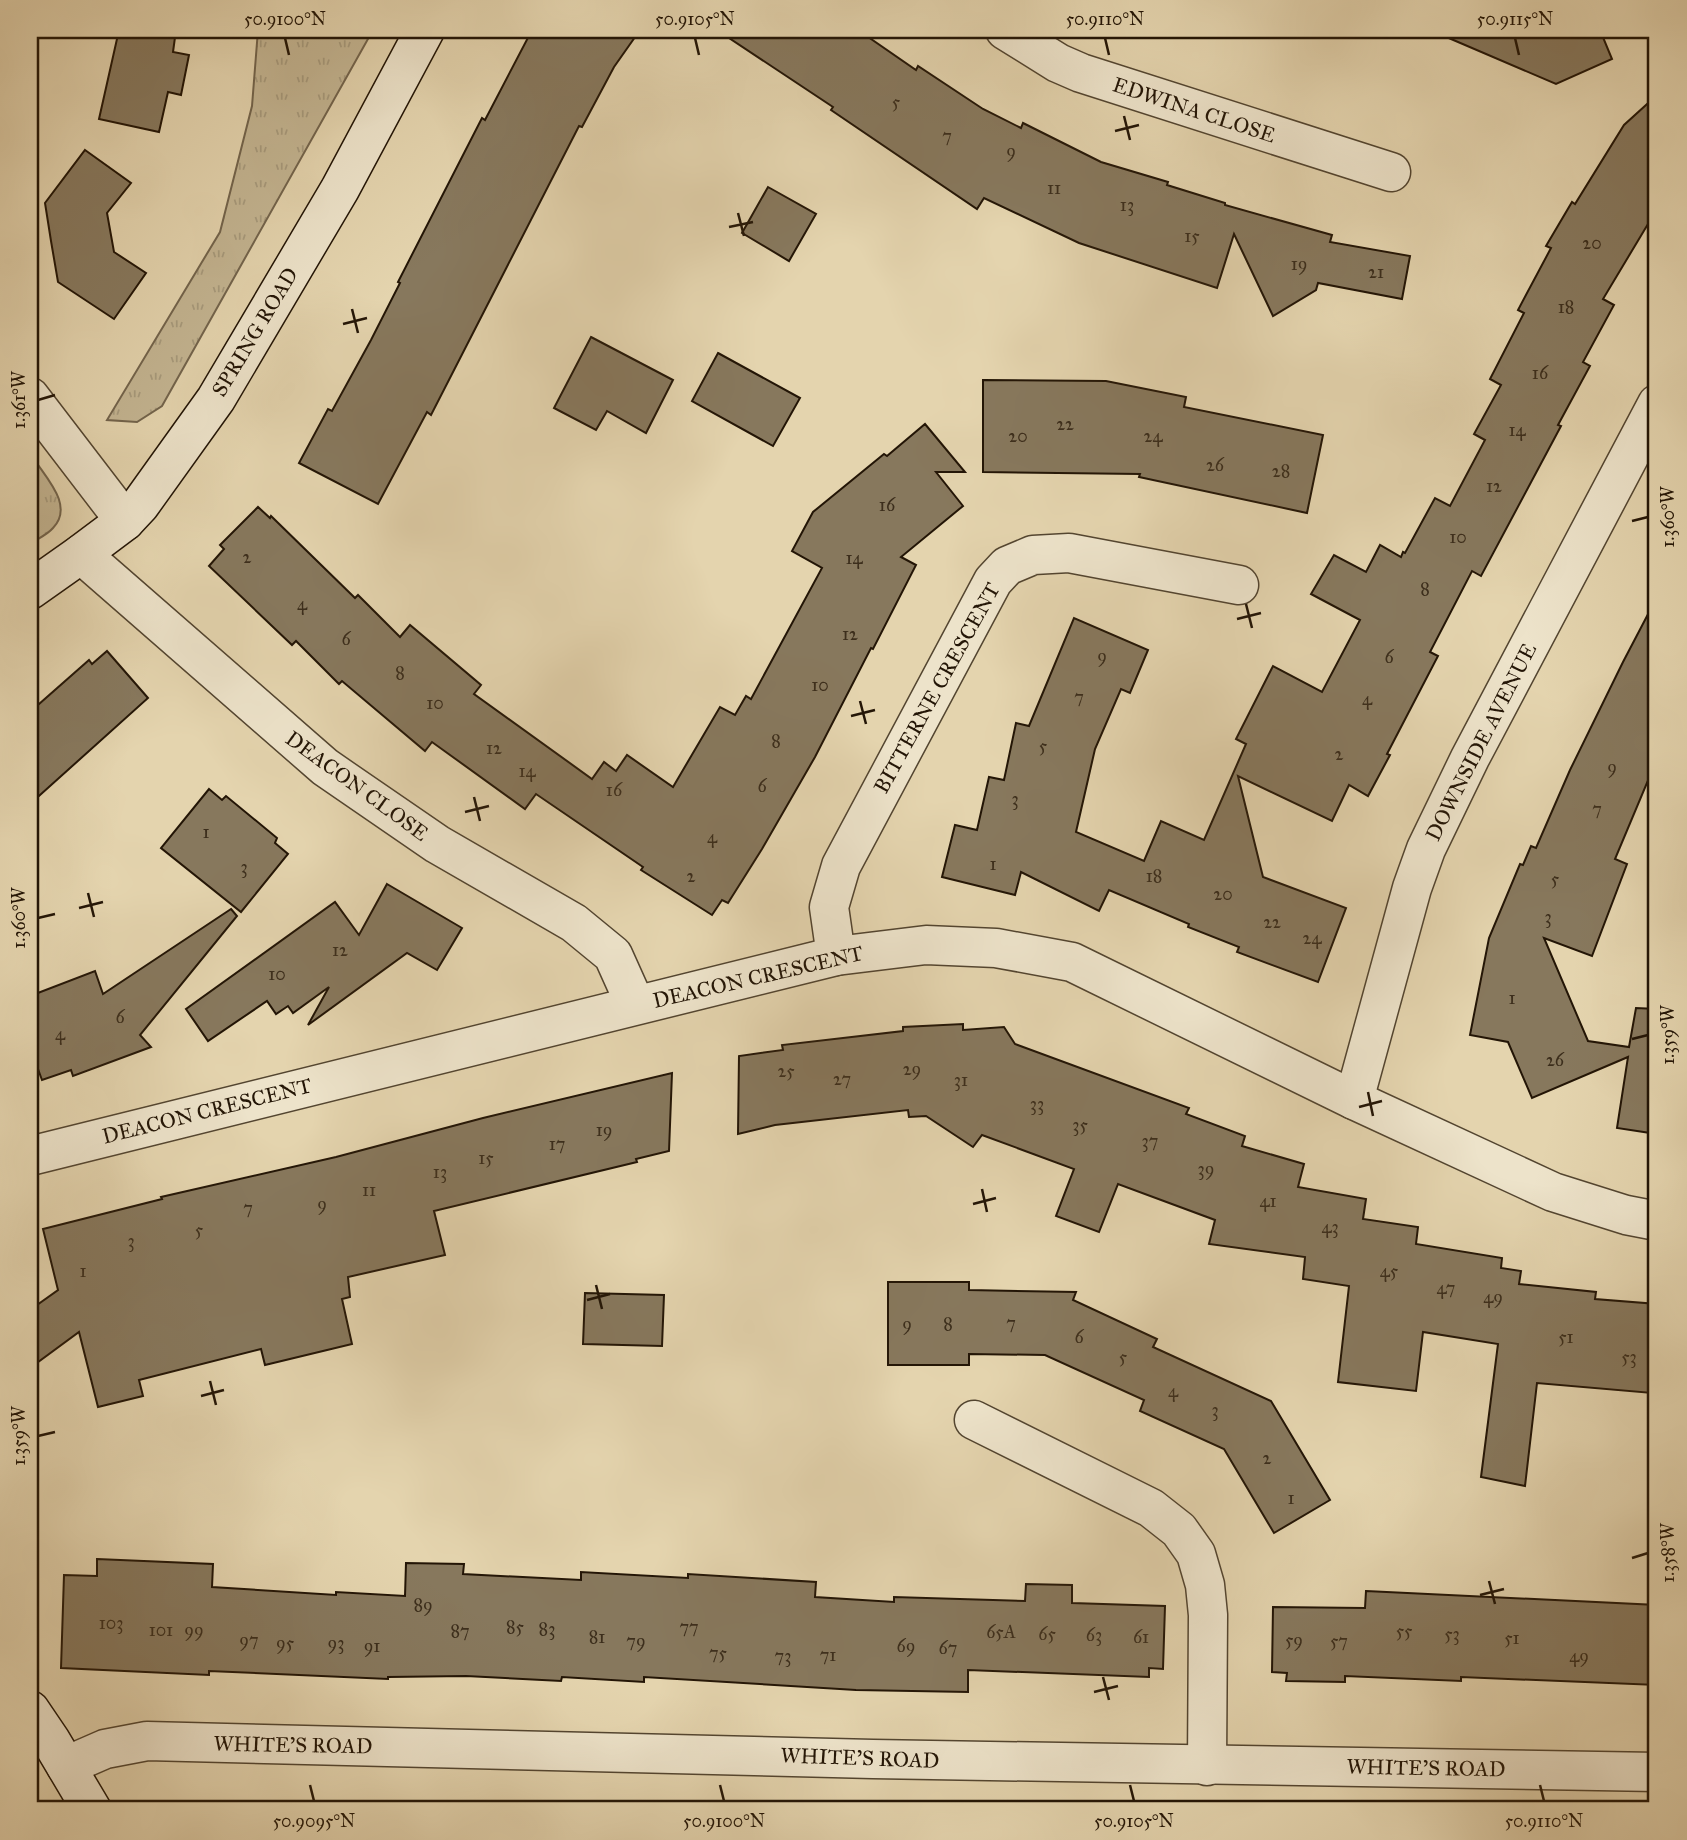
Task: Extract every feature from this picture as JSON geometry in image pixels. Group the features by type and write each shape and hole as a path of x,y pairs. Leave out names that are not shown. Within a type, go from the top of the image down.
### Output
{"street":[{"name":"SPRING ROAD","path":"30,590 125,521 140,505 216,399 340,189 425,30"},
{"name":"EDWINA CLOSE","path":"1005,30 1081,74 1391,172"},
{"path":"30,397 125,521"},
{"name":"DOWNSIDE AVENUE","path":"1354,1100 1412,888 1426,849 1469,758 1657,404"},
{"name":"BITTERNE CRESCENT","path":"836,956 829,906 841,866 993,581 1007,566 1033,555 1069,553 1239,585"},
{"name":"DEACON CLOSE","path":"81,554 325,767 437,844 574,923 613,955 635,1004"},
{"name":"DEACON CRESCENT","path":"30,1156 836,956 926,945 996,948 1072,962 1354,1100 1553,1192 1626,1215 1657,1221"},
{"path":"974,1420 1151,1508 1179,1530 1196,1554 1205,1585 1208,1615 1207,1766"},
{"path":"44,1741 92,1810"},
{"name":"WHITE'S ROAD","path":"44,1741 106,1749 147,1741 1207,1766 1657,1772"}],"green space":[{"path":"258,30 373,30 162,406 137,422 107,420 220,232 252,106"},
{"path":"34,459 56,493 61,511 53,528 30,544 30,462"}],"building":[{"path":"119,30 176,30 173,52 189,55 181,95 168,92 159,132 99,119"},
{"path":"532,30 640,30 614,67 582,127 579,126 431,415 427,412 378,504 299,463 328,409 332,411 371,340 482,118 485,120"},
{"path":"717,30 858,30 916,70 918,66 983,109 1021,128 1023,123 1101,162 1168,182 1167,185 1225,205 1332,235 1330,242 1410,256 1402,299 1318,283 1316,290 1273,316 1234,234 1217,288 1079,243 984,198 977,209 831,110 833,107"},
{"path":"1430,30 1600,30 1612,59 1556,84"},
{"path":"1657,95 1657,209 1603,299 1614,305 1583,362 1590,366 1558,425 1561,426 1481,576 1472,571 1430,652 1438,656 1368,796 1349,785 1332,821 1238,776 1263,877 1346,908 1318,982 1237,952 1239,947 1188,927 1189,924 1109,890 1099,911 1021,872 1015,895 942,877 955,825 977,830 989,777 1004,780 1016,723 1029,726 1074,618 1148,650 1130,693 1121,689 1095,749 1076,832 1144,861 1161,821 1204,840 1246,744 1236,739 1273,666 1322,692 1360,620 1311,594 1334,555 1366,572 1380,545 1401,557 1403,552 1405,553 1435,498 1450,506 1485,440 1474,434 1501,385 1490,379 1524,313 1518,310 1551,248 1546,246 1624,125"},
{"path":"85,150 131,183 107,213 114,252 146,273 114,319 58,282 45,203"},
{"path":"768,187 816,214 789,261 742,233"},
{"path":"591,337 673,380 646,433 607,411 596,430 554,408"},
{"path":"718,353 800,398 773,446 692,401"},
{"path":"983,380 1106,381 1186,397 1184,407 1323,435 1307,513 1139,477 1140,474 983,472"},
{"path":"925,424 965,472 936,472 963,506 901,557 916,565 873,649 871,648 815,757 762,849 728,903 722,900 712,915 641,870 643,867 536,794 525,809 432,742 425,751 342,681 339,684 296,641 292,645 209,566 224,549 220,545 258,507 270,518 271,516 355,598 358,595 400,637 410,625 481,685 474,694 592,779 604,762 616,771 627,755 673,787 720,707 735,715 746,696 751,699 822,568 792,551 813,512"},
{"path":"1657,597 1657,759 1615,859 1627,864 1592,956 1544,938 1588,1041 1629,1047 1636,1008 1657,1009 1657,1134 1617,1128 1628,1057 1532,1098 1508,1042 1470,1035 1489,938 1520,864 1523,865 1531,846 1536,848 1570,770"},
{"path":"107,651 148,698 30,804 30,712 89,660 92,664"},
{"path":"209,789 222,800 226,796 277,838 275,843 288,854 241,912 161,848"},
{"path":"387,884 462,928 437,970 407,953 308,1025 329,987 293,1013 288,1006 276,1014 267,1001 208,1041 186,1009 335,902 359,935"},
{"path":"231,909 237,916 140,1035 151,1047 73,1076 71,1070 42,1080 30,1047 30,996 95,971 103,994"},
{"path":"963,1024 963,1030 1004,1027 1015,1044 1189,1108 1186,1114 1245,1136 1242,1146 1304,1164 1298,1187 1366,1199 1363,1219 1418,1227 1416,1244 1502,1258 1501,1268 1521,1271 1519,1284 1596,1292 1595,1299 1657,1304 1652,1393 1537,1383 1525,1486 1481,1477 1498,1344 1423,1332 1416,1391 1338,1382 1349,1286 1303,1279 1305,1257 1209,1244 1215,1220 1118,1184 1099,1232 1056,1216 1074,1169 982,1135 973,1147 926,1116 909,1117 908,1110 775,1125 738,1134 739,1056 783,1050 782,1045 903,1031 903,1027"},
{"path":"672,1073 669,1151 636,1159 637,1162 434,1211 445,1255 348,1277 350,1297 342,1299 352,1344 265,1365 261,1349 139,1380 143,1396 98,1407 79,1332 30,1368 30,1310 58,1290 43,1229 162,1199 161,1197 336,1157 483,1118"},
{"path":"888,1282 969,1282 969,1290 1076,1292 1073,1300 1157,1339 1153,1347 1271,1401 1330,1500 1274,1533 1224,1449 1140,1411 1144,1400 1045,1355 969,1354 969,1365 888,1365"},
{"path":"585,1293 664,1295 662,1346 583,1344"},
{"path":"97,1559 213,1564 212,1587 336,1595 336,1592 405,1596 406,1563 464,1564 463,1574 581,1580 581,1572 688,1578 688,1574 816,1582 815,1597 894,1602 894,1597 1025,1601 1026,1584 1072,1585 1072,1603 1165,1606 1163,1669 1149,1668 1149,1677 968,1670 968,1692 856,1690 644,1677 644,1682 562,1677 561,1681 466,1676 388,1679 61,1668 64,1575 97,1576"},
{"path":"1366,1591 1657,1605 1657,1685 1461,1677 1461,1681 1345,1676 1345,1682 1286,1681 1287,1673 1272,1672 1273,1607 1365,1608"}]}
